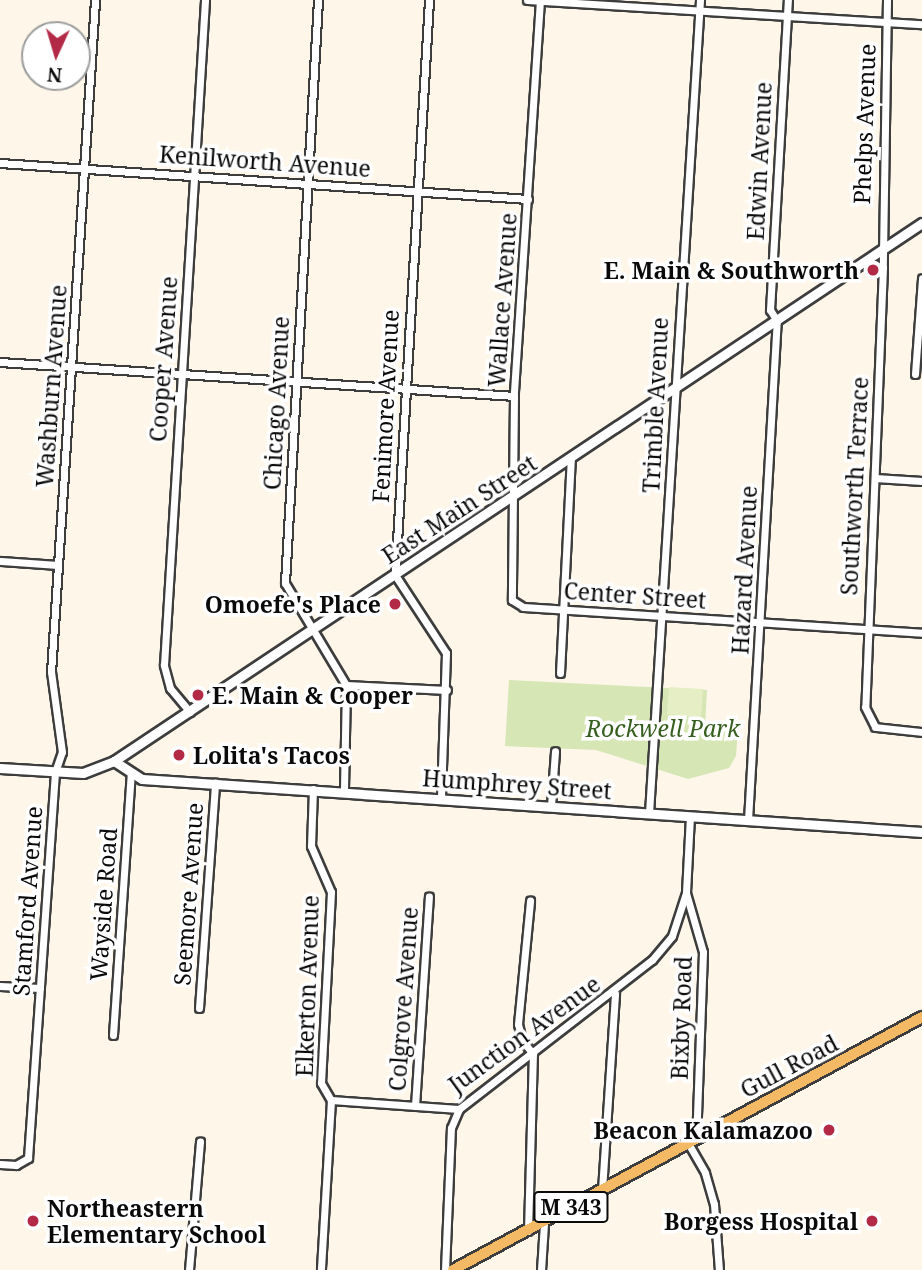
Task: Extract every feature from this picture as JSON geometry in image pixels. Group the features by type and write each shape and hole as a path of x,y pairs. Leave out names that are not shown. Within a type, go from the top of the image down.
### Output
{"main road":[{"name":"Gull Road","path":"453,1270 922,1017"}],"street":[{"name":"Washburn Avenue","path":"55,772 63,739 51,673 95,0"},
{"name":"Cooper Avenue","path":"190,712 170,688 164,666 205,0"},
{"name":"Chicago Avenue","path":"318,0 285,583 311,631 346,685"},
{"name":"Fenimore Avenue","path":"395,575 429,0"},
{"path":"527,0 922,23"},
{"name":"Wallace Avenue","path":"514,603 509,499 540,0"},
{"name":"Trimble Avenue","path":"649,813 700,0"},
{"name":"Edwin Avenue","path":"777,321 770,310 788,0"},
{"name":"Phelps Avenue","path":"881,250 887,0"},
{"name":"Kenilworth Avenue","path":"0,163 528,198"},
{"name":"East Main Street","path":"0,768 83,773 114,761 922,223"},
{"name":"Southworth Terrace","path":"881,250 865,707 871,724 922,732"},
{"path":"915,374 922,278"},
{"name":"Hazard Avenue","path":"748,820 777,321"},
{"path":"0,362 514,396"},
{"path":"560,673 571,458"},
{"path":"875,478 922,481"},
{"path":"0,561 58,565"},
{"path":"395,575 444,647 447,690 441,798"},
{"name":"Center Street","path":"514,603 563,610 922,633"},
{"path":"344,791 346,685 447,690"},
{"path":"551,806 555,751"},
{"name":"Humphrey Street","path":"114,761 142,779 922,832"},
{"name":"Stamford Avenue","path":"0,1164 16,1165 28,1158 55,772"},
{"name":"Wayside Road","path":"113,1035 131,774"},
{"name":"Seemore Avenue","path":"199,1008 215,783"},
{"name":"Elkerton Avenue","path":"313,789 311,846 331,892 321,1083 331,1100 321,1270"},
{"name":"Bixby Road","path":"690,816 686,893 703,952 692,1141"},
{"name":"Junction Avenue","path":"331,1100 459,1109 615,993 672,936 686,893"},
{"name":"Colgrove Avenue","path":"415,1106 429,896"},
{"path":"528,1231 533,1054 522,1040 518,1024 530,901"},
{"path":"0,985 40,988"},
{"path":"602,1190 615,993"},
{"path":"445,1270 451,1128 459,1109"},
{"path":"189,1270 200,1141"},
{"path":"692,1141 709,1186 717,1222 719,1270"},
{"path":"541,1270 544,1223"}],"green space":[{"name":"Rockwell Park","path":"509,680 707,690 705,728 738,730 736,756 729,768 688,779 596,750 505,746"},
{"path":"669,687 703,689 701,717 667,714"}],"place":[{"name":"E. Main & Southworth","path":"873,270"},
{"name":"Omoefe's Place","path":"395,604"},
{"name":"E. Main & Cooper","path":"198,695"},
{"name":"Lolita's Tacos","path":"179,755"},
{"name":"Beacon Kalamazoo","path":"829,1130"},
{"name":"Northeastern Elementary School","path":"33,1221"},
{"name":"Borgess Hospital","path":"872,1221"}]}
